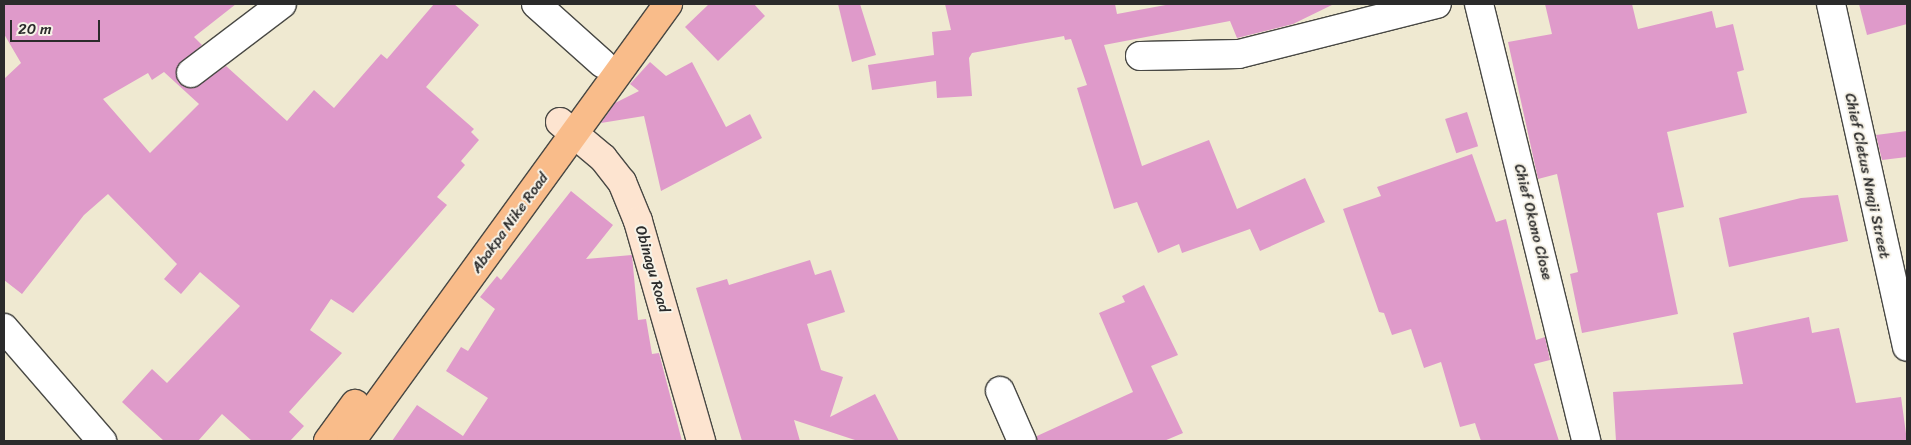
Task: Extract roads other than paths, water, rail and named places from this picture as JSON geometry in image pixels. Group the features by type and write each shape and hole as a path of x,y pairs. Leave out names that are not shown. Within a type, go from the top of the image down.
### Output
{"main road":[{"name":"Abakpa Nike Road","path":"350,441 567,128 602,63 644,4"},
{"name":"Abakpa Nike Road","path":"328,441 567,128 668,4"}],"street":[{"path":"191,73 282,4"},
{"path":"536,4 602,63"},
{"path":"1140,56 1239,54 1437,4"},
{"name":"Chief Okono Close","path":"1479,4 1586,441"},
{"name":"Chief Cletus Nnaji Street","path":"1831,4 1898,274 1907,347"},
{"name":"Obinagu Road","path":"567,128 622,182 638,221 701,441"},
{"path":"4,328 102,441"},
{"path":"1000,391 1022,441"}]}
